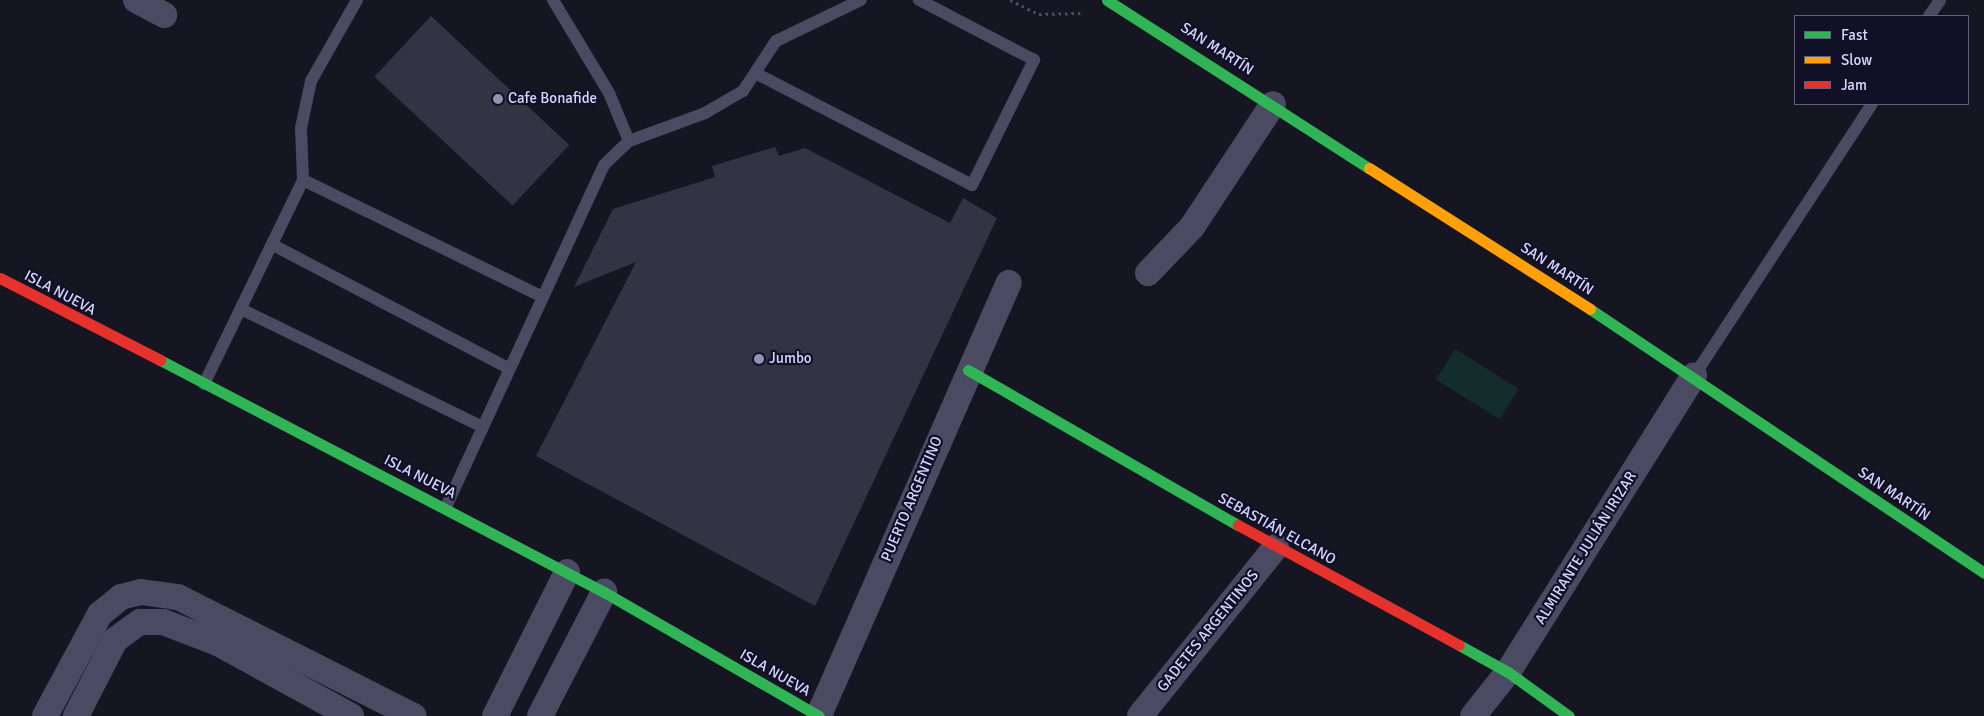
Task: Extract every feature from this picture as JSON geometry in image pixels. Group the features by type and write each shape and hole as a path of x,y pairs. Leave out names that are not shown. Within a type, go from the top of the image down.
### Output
{"street":[{"path":"136,0 164,16"},
{"name":"SAN MARTÍN","path":"1107,0 1273,104 1694,376 1984,573"},
{"path":"1148,274 1192,228 1273,104"},
{"name":"ISLA NUEVA","path":"0,278 446,507 604,592 819,716"},
{"name":"PUERTO ARGENTINO","path":"819,716 968,370 1009,283"},
{"name":"SEBASTIÁN ELCANO","path":"968,370 1276,546 1508,672 1569,716"},
{"name":"ALMIRANTE JULIÁN IRIZAR","path":"1473,716 1508,672 1694,376"},
{"name":"GADETES ARGENTINOS","path":"1140,716 1276,546"},
{"path":"495,716 566,572"},
{"path":"45,716 100,614 121,597 141,592 178,597 414,716"},
{"path":"540,716 604,592"},
{"path":"76,716 115,640 140,622 163,622 218,643 351,716"}],"lane":[{"path":"204,384 243,310 303,180 301,128 312,81 357,0"},
{"path":"553,0 609,93 629,141"},
{"path":"446,507 604,165 629,141 705,113 742,91 776,41 861,0"},
{"path":"755,74 972,185 1034,60 919,0"},
{"path":"1930,15 1940,0"},
{"path":"1694,376 1871,105"},
{"path":"303,180 543,297"},
{"path":"273,245 510,369"},
{"path":"243,310 483,427"}],"green space":[{"path":"1455,349 1519,389 1500,419 1436,380"}],"building":[{"path":"431,16 569,145 513,206 374,77"},
{"name":"Jumbo","path":"775,147 779,156 805,148 950,223 963,198 997,218 815,606 536,456 636,262 574,287 613,209 715,177 712,166"}],"traffic: fast":[{"path":"1107,0 1369,168"},
{"path":"1590,309 1984,573"},
{"path":"160,360 604,592 819,716"},
{"path":"968,370 1238,525"},
{"path":"1459,645 1508,672 1569,716"}],"traffic: slow":[{"path":"1369,168 1590,309"}],"traffic: jam":[{"path":"0,278 160,360"},
{"path":"1238,525 1459,645"}],"place":[{"name":"Cafe Bonafide","path":"498,99"},
{"name":"Jumbo","path":"759,359"}]}
